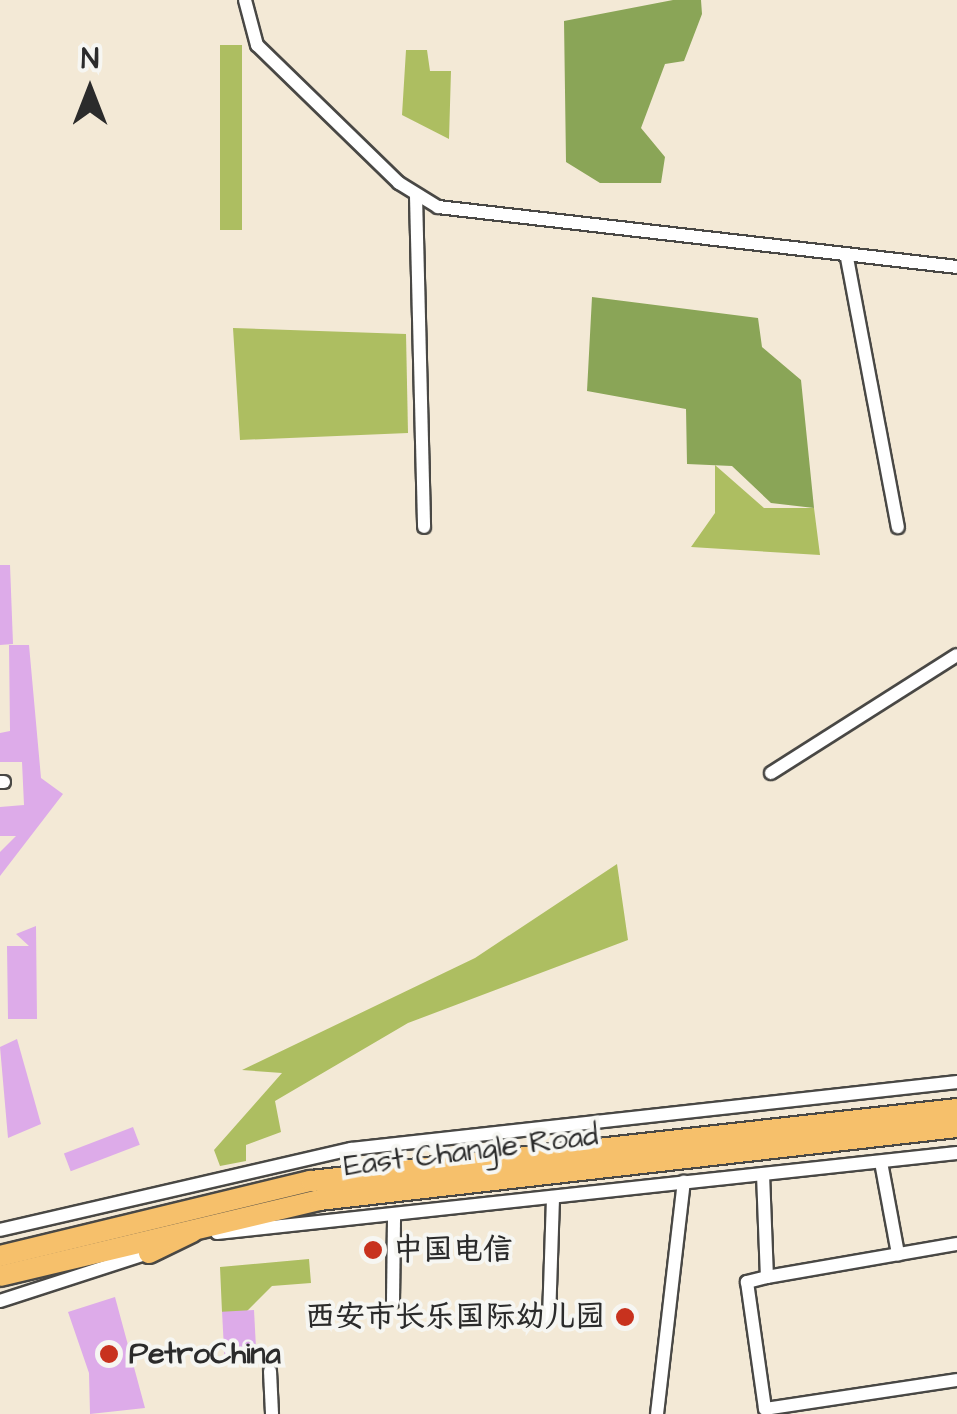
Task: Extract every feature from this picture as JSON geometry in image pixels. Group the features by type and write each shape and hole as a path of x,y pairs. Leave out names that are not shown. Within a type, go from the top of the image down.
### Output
{"main road":[{"name":"East Changle Road","path":"0,1256 311,1181 957,1110"},
{"name":"East Changle Road","path":"0,1276 224,1216 957,1127"},
{"path":"149,1253 224,1216"}],"street":[{"path":"246,0 258,46 416,196 518,220 611,220 847,258 957,267"},
{"path":"416,196 424,528"},
{"path":"847,258 898,528"},
{"path":"770,774 957,655"},
{"path":"0,1230 351,1149 957,1082"},
{"path":"0,1302 149,1253 232,1231 394,1217 957,1153"},
{"path":"882,1162 898,1254"},
{"path":"763,1174 767,1277"},
{"path":"657,1414 684,1182"},
{"path":"549,1319 553,1197"},
{"path":"393,1302 394,1217"},
{"path":"957,1244 747,1282 760,1412 957,1380"},
{"path":"270,1371 272,1414"}],"green space":[{"path":"673,0 701,0 702,14 684,61 665,64 641,128 665,157 661,183 600,183 566,162 564,21"},
{"path":"220,45 242,45 242,230 220,230"},
{"path":"406,50 427,50 430,71 451,71 449,139 402,115"},
{"path":"592,297 758,318 762,347 801,380 814,508 771,503 732,466 687,464 686,409 587,391"},
{"path":"233,328 406,334 408,433 240,440"},
{"path":"715,465 764,508 814,508 820,555 691,547 715,513"},
{"path":"617,864 628,940 408,1023 275,1101 281,1132 246,1145 246,1161 220,1166 214,1150 282,1073 242,1070 475,958"},
{"path":"309,1259 311,1283 272,1286 246,1312 222,1312 220,1267"}],"building":[{"path":"0,565 10,565 13,644 0,645"},
{"path":"9,645 29,645 41,778 63,794 0,876 0,852 16,836 0,836 0,807 24,805 22,762 0,762 0,733 10,731"},
{"path":"36,926 37,1019 8,1019 7,946 29,946 16,934"},
{"path":"17,1039 41,1124 8,1138 0,1047"},
{"path":"133,1127 140,1145 71,1171 64,1154"},
{"path":"115,1297 145,1408 90,1414 89,1373 68,1312"},
{"path":"254,1310 257,1360 225,1362 222,1312"}],"place":[{"name":"中国电信","path":"373,1250"},
{"name":"西安市长乐国际幼儿园","path":"625,1317"},
{"name":"PetroChina","path":"109,1354"}]}
